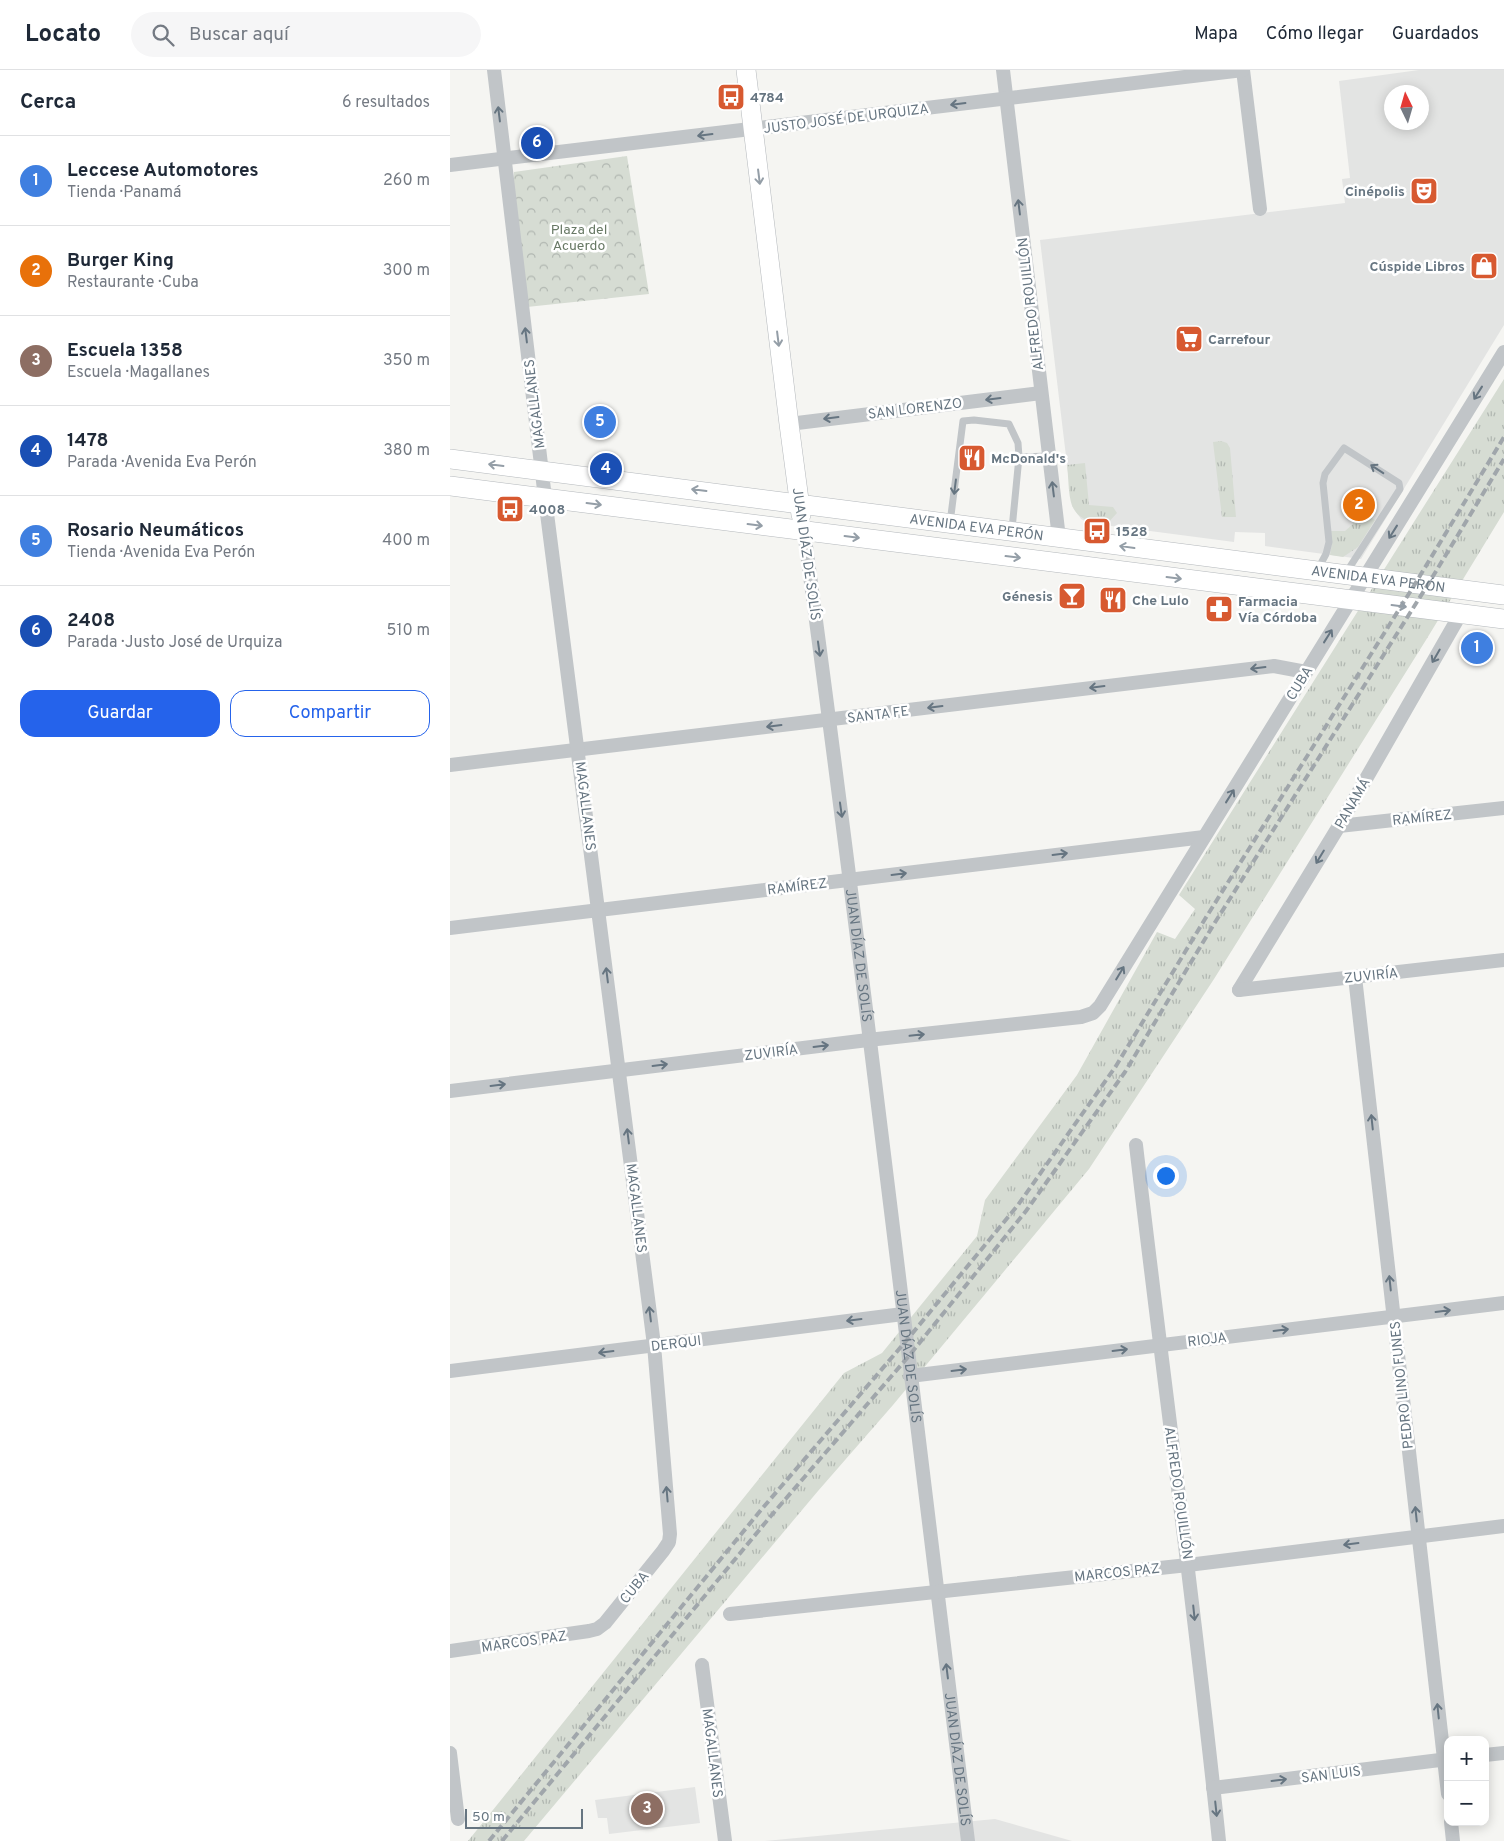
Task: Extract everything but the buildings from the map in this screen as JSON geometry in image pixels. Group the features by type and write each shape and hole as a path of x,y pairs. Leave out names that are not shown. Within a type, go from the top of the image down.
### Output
{"main road":[{"name":"JUAN DÍAZ DE SOLÍS","path":"746,70 789,424 804,531"},
{"name":"AVENIDA EVA PERÓN","path":"450,459 1504,595"},
{"name":"AVENIDA EVA PERÓN","path":"450,486 1504,619"}],"street":[{"name":"MAGALLANES","path":"494,70 542,470 654,1345 670,1534 669,1542"},
{"name":"ALFREDO ROUILLÓN","path":"1003,70 1059,538"},
{"name":"JUSTO JOSÉ DE URQUIZA","path":"450,165 1243,70"},
{"path":"1243,70 1260,209"},
{"name":"CUBA","path":"1093,1013 1100,1006 1504,352"},
{"name":"SAN LORENZO","path":"789,424 1041,393"},
{"name":"JUAN DÍAZ DE SOLÍS","path":"804,531 850,880 868,1040 968,1841"},
{"name":"PANAMÁ","path":"1239,990 1339,826 1460,613"},
{"name":"SANTA FE","path":"450,765 1274,666 1306,672"},
{"name":"RAMÍREZ","path":"1339,826 1504,808"},
{"name":"RAMÍREZ","path":"450,928 1204,837"},
{"name":"ZUVIRÍA","path":"1239,990 1504,960"},
{"name":"PEDRO LINO FUNES","path":"1356,976 1444,1743"},
{"name":"ZUVIRÍA","path":"450,1091 1081,1016 1093,1013"},
{"name":"ALFREDO ROUILLÓN","path":"1136,1145 1159,1345 1188,1564 1219,1841"},
{"name":"RIOJA","path":"910,1376 1504,1303"},
{"name":"DERQUI","path":"450,1371 903,1314"},
{"name":"MARCOS PAZ","path":"730,1614 1188,1564 1504,1526"},
{"name":"CUBA","path":"597,1629 605,1623 669,1542"},
{"name":"MARCOS PAZ","path":"450,1651 597,1629"},
{"name":"MAGALLANES","path":"702,1665 724,1841"},
{"path":"450,1752 458,1819"},
{"path":"1489,1755 1504,1753"},
{"name":"SAN LUIS","path":"1213,1788 1444,1760"},
{"path":"1451,1826 1453,1841"}],"lane":[{"path":"950,524 963,422 974,420 1009,424 1018,443 1019,457 1012,532"},
{"path":"1317,572 1326,554 1328,542 1323,483 1325,474 1344,448 1399,483 1400,488 1344,575"},
{"path":"1019,457 1049,456"}],"shaded area":[{"path":"1419,70 1504,70 1504,325 1361,559 1265,546 1265,533 1235,532 1234,542 1089,523 1081,519 1072,506 1040,240 1345,203 1342,179 1350,178 1339,81"},
{"path":"695,1787 700,1823 609,1834 607,1818 598,1818 595,1800"},
{"path":"995,1819 1072,1841 765,1841"}],"green space":[{"name":"Plaza del Acuerdo","path":"627,156 649,294 527,307 513,186 514,172"},
{"path":"1504,379 1504,512 1214,979 1089,1169 893,1405 818,1491 524,1841 468,1841 844,1373 882,1353 977,1236 985,1200 1077,1075 1157,932 1175,939 1195,909 1179,895"},
{"path":"1221,441 1227,443 1230,448 1236,517 1222,517 1213,442"},
{"path":"1085,463 1089,505 1113,507 1117,513 1106,525 1083,518 1076,513 1072,506 1067,465"},
{"path":"1349,503 1375,520 1358,547 1343,557 1330,555 1331,531 1345,531 1353,524 1351,513 1346,507"}],"railway":[{"path":"489,1841 761,1510 906,1341 1018,1205 1116,1066 1504,437"},
{"path":"502,1841 770,1517 908,1357 1026,1211 1125,1072 1214,924 1427,586 1504,459"}],"place":[{"name":"4784","path":"731,97"},
{"name":"2408","path":"537,143"},
{"name":"Cinépolis","path":"1424,191"},
{"name":"Cúspide Libros","path":"1484,266"},
{"name":"Carrefour","path":"1189,339"},
{"name":"Rosario Neumáticos","path":"600,422"},
{"name":"McDonald's","path":"972,458"},
{"name":"1478","path":"606,469"},
{"name":"Burger King","path":"1359,505"},
{"name":"4008","path":"510,509"},
{"name":"1528","path":"1097,531"},
{"name":"Génesis","path":"1072,596"},
{"name":"Che Lulo","path":"1113,600"},
{"name":"Farmacia Vía Córdoba","path":"1219,609"},
{"name":"Leccese Automotores","path":"1477,648"},
{"name":"Escuela 1358","path":"647,1809"}]}
